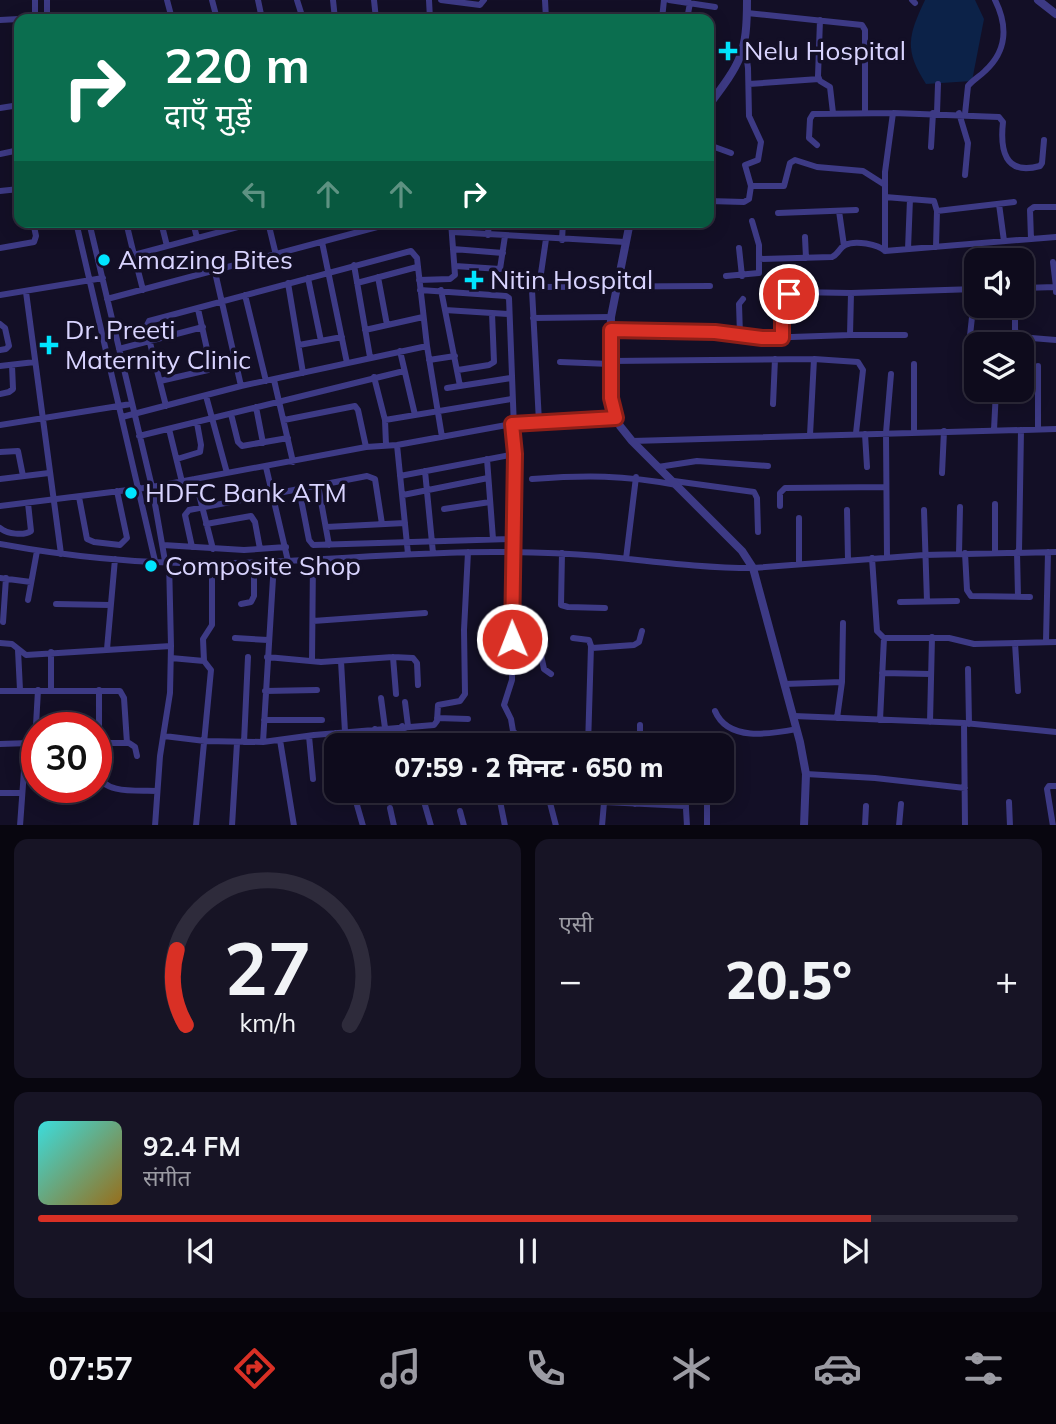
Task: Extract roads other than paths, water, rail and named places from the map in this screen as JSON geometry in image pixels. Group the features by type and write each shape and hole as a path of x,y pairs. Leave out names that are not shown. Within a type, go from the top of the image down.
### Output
{"street":[{"path":"441,0 480,5 484,0"},
{"path":"669,0 715,7"},
{"path":"714,201 746,201 750,198 751,186 745,165 758,160 761,142 749,116 749,84 744,46 747,0"},
{"path":"965,174 968,144 962,114 968,86 990,66 1003,43 1005,25 995,0"},
{"path":"1040,0 1056,14"},
{"path":"688,14 690,3"},
{"path":"747,13 860,23 864,27 865,113"},
{"path":"819,79 820,20"},
{"path":"714,97 736,66 744,46"},
{"path":"749,84 819,79 830,87 833,113"},
{"path":"931,147 938,84"},
{"path":"817,145 809,138 811,116 816,113 935,113 1001,118 1003,150 1008,162 1016,166 1040,166 1044,140"},
{"path":"885,251 885,185 892,113"},
{"path":"714,147 731,153"},
{"path":"751,186 784,186 790,163 795,160 817,167 863,172 885,185"},
{"path":"885,197 931,200 936,204 936,247"},
{"path":"908,249 910,199"},
{"path":"937,211 1014,202"},
{"path":"999,204 1004,241"},
{"path":"1031,239 1030,210 1034,207 1056,207"},
{"path":"778,213 856,210"},
{"path":"759,259 832,257 838,254 844,246 839,211"},
{"path":"726,276 759,273 757,236 752,221"},
{"path":"0,248 34,242 34,228"},
{"path":"77,228 155,561"},
{"path":"90,228 167,561 171,658 155,825"},
{"path":"127,228 143,290"},
{"path":"162,228 167,246"},
{"path":"194,228 197,238"},
{"path":"134,255 234,228"},
{"path":"269,228 276,255"},
{"path":"358,228 359,232"},
{"path":"107,299 374,228"},
{"path":"419,281 450,279 454,275 452,228"},
{"path":"488,235 489,228"},
{"path":"562,240 563,228"},
{"path":"628,228 611,317 611,398 616,418 632,441 742,551 753,568 797,729 806,774 804,825"},
{"path":"452,232 625,242"},
{"path":"455,266 496,270 501,267 505,236"},
{"path":"805,237 806,258"},
{"path":"844,246 878,245 885,251 1056,237"},
{"path":"539,287 546,239"},
{"path":"322,243 347,363"},
{"path":"739,248 742,276"},
{"path":"453,249 503,253"},
{"path":"166,406 146,327 149,321 408,250 415,254 442,437"},
{"path":"1034,289 1056,290 1053,262"},
{"path":"354,265 370,357"},
{"path":"357,283 417,267"},
{"path":"215,272 241,386"},
{"path":"378,277 387,325"},
{"path":"0,295 103,278"},
{"path":"308,278 321,341"},
{"path":"288,283 303,373"},
{"path":"539,422 531,293 539,287 710,286"},
{"path":"782,338 782,300 784,296 794,292 964,289"},
{"path":"420,290 506,296 509,301 515,454 512,680 504,705 515,733"},
{"path":"441,290 460,386"},
{"path":"26,292 61,554"},
{"path":"850,335 851,293"},
{"path":"245,295 270,380 280,400 293,461"},
{"path":"740,335 739,304 743,299"},
{"path":"160,381 211,367 198,309"},
{"path":"445,310 508,314"},
{"path":"458,370 494,362 492,313"},
{"path":"365,330 423,317"},
{"path":"533,318 611,317"},
{"path":"1015,318 1015,330 1019,337 1056,340"},
{"path":"0,324 5,328 9,346 0,350"},
{"path":"118,349 203,327"},
{"path":"611,330 715,332 782,338 905,335"},
{"path":"299,345 342,337"},
{"path":"122,417 241,386 427,346"},
{"path":"400,351 415,415"},
{"path":"429,360 455,356"},
{"path":"774,404 775,359"},
{"path":"560,362 775,359 858,362 863,370 856,433"},
{"path":"810,435 814,359"},
{"path":"0,366 35,362"},
{"path":"914,364 914,432"},
{"path":"0,394 13,389 12,365"},
{"path":"1038,366 1038,429"},
{"path":"139,436 404,371"},
{"path":"887,556 886,433 891,374"},
{"path":"374,377 385,420 386,445"},
{"path":"447,388 511,378"},
{"path":"206,396 227,473"},
{"path":"385,420 511,399"},
{"path":"994,430 995,402"},
{"path":"0,425 131,404"},
{"path":"284,420 355,405 366,447"},
{"path":"256,407 264,443"},
{"path":"231,414 239,444 288,438"},
{"path":"0,506 152,487 366,447 397,445 512,424 616,418"},
{"path":"177,459 200,452 197,423"},
{"path":"169,429 182,482"},
{"path":"632,441 1056,429"},
{"path":"1018,597 1021,430"},
{"path":"942,473 944,431"},
{"path":"865,433 867,467"},
{"path":"397,445 408,554"},
{"path":"0,452 18,451 23,476"},
{"path":"400,476 515,454"},
{"path":"487,460 494,539"},
{"path":"658,467 697,461 768,466"},
{"path":"266,467 288,561"},
{"path":"425,471 433,553"},
{"path":"0,479 49,473"},
{"path":"532,479 598,475 636,477 754,492 757,498 758,532"},
{"path":"192,547 186,515 189,510 367,476 373,477 382,524"},
{"path":"626,559 636,477"},
{"path":"402,495 488,478"},
{"path":"195,479 213,549"},
{"path":"318,485 329,545"},
{"path":"780,506 780,493 785,488 886,487"},
{"path":"299,489 309,540 313,545 513,539"},
{"path":"79,497 87,539 120,545 127,538 117,491"},
{"path":"444,509 490,502"},
{"path":"0,528 15,533 27,534 31,531 28,503"},
{"path":"995,504 995,553"},
{"path":"960,507 962,554 967,590 971,596 1030,597"},
{"path":"847,510 848,560"},
{"path":"924,510 927,601"},
{"path":"206,524 251,516 255,522 260,549"},
{"path":"799,518 799,564"},
{"path":"326,527 405,523"},
{"path":"0,544 37,551 115,559 212,563 512,552 562,553 699,567 753,568 887,556 1052,552 1045,641"},
{"path":"163,545 213,549 286,547"},
{"path":"28,600 37,551"},
{"path":"335,733 432,726 437,722 438,705 460,701 466,694 465,600 468,552"},
{"path":"562,553 561,605 605,608"},
{"path":"872,558 877,631 884,638 949,638 974,644 1056,642"},
{"path":"107,649 115,559"},
{"path":"312,661 313,559"},
{"path":"241,604 251,602 254,596 254,562"},
{"path":"263,742 274,562"},
{"path":"196,825 211,670 204,661 203,639 212,625 212,563"},
{"path":"3,621 3,578 31,582"},
{"path":"900,602 957,601"},
{"path":"56,604 110,605"},
{"path":"313,621 425,613"},
{"path":"837,718 842,682 843,623"},
{"path":"592,648 634,645 639,642 642,631"},
{"path":"235,638 268,640"},
{"path":"573,638 589,640 592,648 589,733"},
{"path":"880,720 884,638"},
{"path":"930,722 932,638"},
{"path":"512,639 539,646 544,669 551,674"},
{"path":"0,643 12,644 26,655 171,646"},
{"path":"1015,643 1018,691"},
{"path":"18,650 20,690"},
{"path":"51,652 51,690"},
{"path":"232,825 248,657"},
{"path":"267,657 312,661 393,657 415,659 418,685"},
{"path":"393,657 396,694"},
{"path":"171,658 204,661"},
{"path":"341,661 345,732"},
{"path":"965,825 968,669"},
{"path":"882,673 931,674"},
{"path":"785,684 842,682"},
{"path":"37,712 38,690"},
{"path":"99,690 99,712"},
{"path":"0,691 117,690 123,695 127,743"},
{"path":"265,691 317,690"},
{"path":"381,698 385,728"},
{"path":"405,702 406,733"},
{"path":"715,712 721,723 736,731 762,734 797,729"},
{"path":"793,716 966,724 1056,732"},
{"path":"437,718 468,719"},
{"path":"264,720 322,720"},
{"path":"640,725 640,733"},
{"path":"375,729 376,733"},
{"path":"164,736 241,743 324,734"},
{"path":"309,736 313,779"},
{"path":"280,740 294,825"},
{"path":"0,744 21,743"},
{"path":"112,743 133,745 137,756"},
{"path":"806,774 876,778 965,788"},
{"path":"1053,825 1047,789 1049,786 1056,786"},
{"path":"112,787 157,790"},
{"path":"0,793 21,793"},
{"path":"1009,802 1010,825"},
{"path":"20,825 21,803"},
{"path":"357,803 363,825"},
{"path":"425,803 431,825"},
{"path":"501,803 505,825"},
{"path":"545,825 555,822 550,803"},
{"path":"602,825 604,803"},
{"path":"620,803 686,806"},
{"path":"686,803 687,825"},
{"path":"707,803 707,825"},
{"path":"899,825 901,804"},
{"path":"865,825 866,806"},
{"path":"390,808 394,825"},
{"path":"460,811 464,825"}],"water":[{"path":"925,0 975,0 984,19 972,81 926,84 919,72 914,62 911,43 912,33"}],"place":[{"name":"Nelu Hospital","path":"728,51"},
{"name":"Amazing Bites","path":"104,260"},
{"name":"Nitin Hospital","path":"474,280"},
{"name":"Dr. Preeti Maternity Clinic","path":"49,345"},
{"name":"HDFC Bank ATM","path":"131,493"},
{"name":"Composite Shop","path":"151,566"}]}
